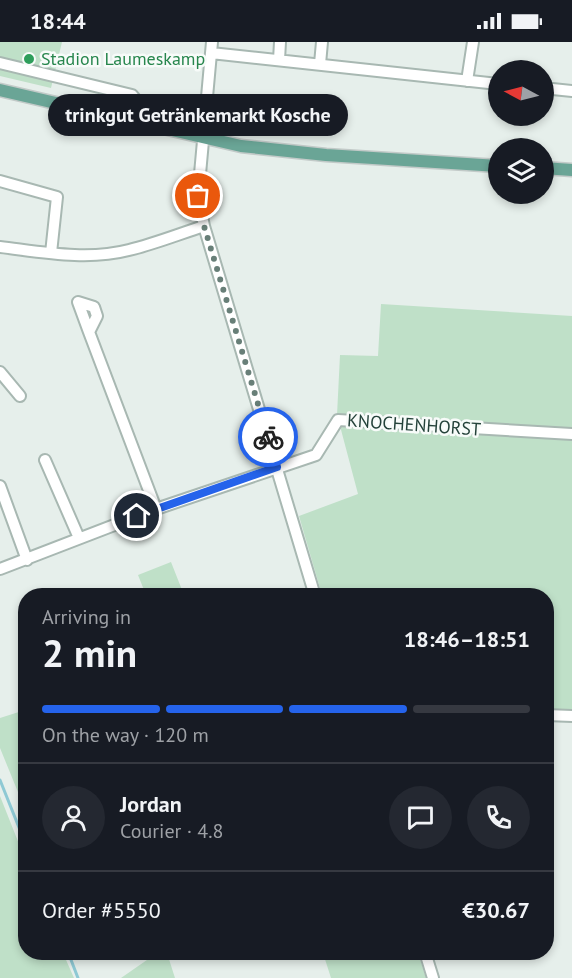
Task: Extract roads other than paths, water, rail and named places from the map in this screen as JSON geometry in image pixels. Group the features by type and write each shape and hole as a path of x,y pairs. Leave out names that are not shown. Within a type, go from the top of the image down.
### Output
{"main road":[{"path":"0,90 241,146 327,155 488,165"},
{"path":"554,169 572,170"}],"street":[{"path":"279,60 280,42"},
{"path":"320,64 322,42"},
{"path":"467,81 473,42"},
{"path":"313,588 204,226 198,196 212,47 279,60 488,83"},
{"path":"0,63 132,95 145,111 144,124"},
{"path":"554,89 572,91"},
{"path":"0,181 57,197 51,253"},
{"path":"0,247 96,255 128,251 204,226"},
{"path":"89,332 156,509"},
{"path":"0,372 20,396"},
{"name":"KNOCHENHORST","path":"277,467 316,455 338,420 572,434"},
{"path":"45,460 79,538"},
{"path":"0,569 156,509 277,467"},
{"path":"0,486 27,560"},
{"path":"554,715 572,716"},
{"path":"427,960 433,978"}],"waterway":[{"path":"0,780 18,825"},
{"path":"71,960 78,978"}],"place":[{"name":"Stadion Laumeskamp","path":"29,59"},
{"name":"trinkgut Getränkemarkt Kosche","path":"198,196"}]}
